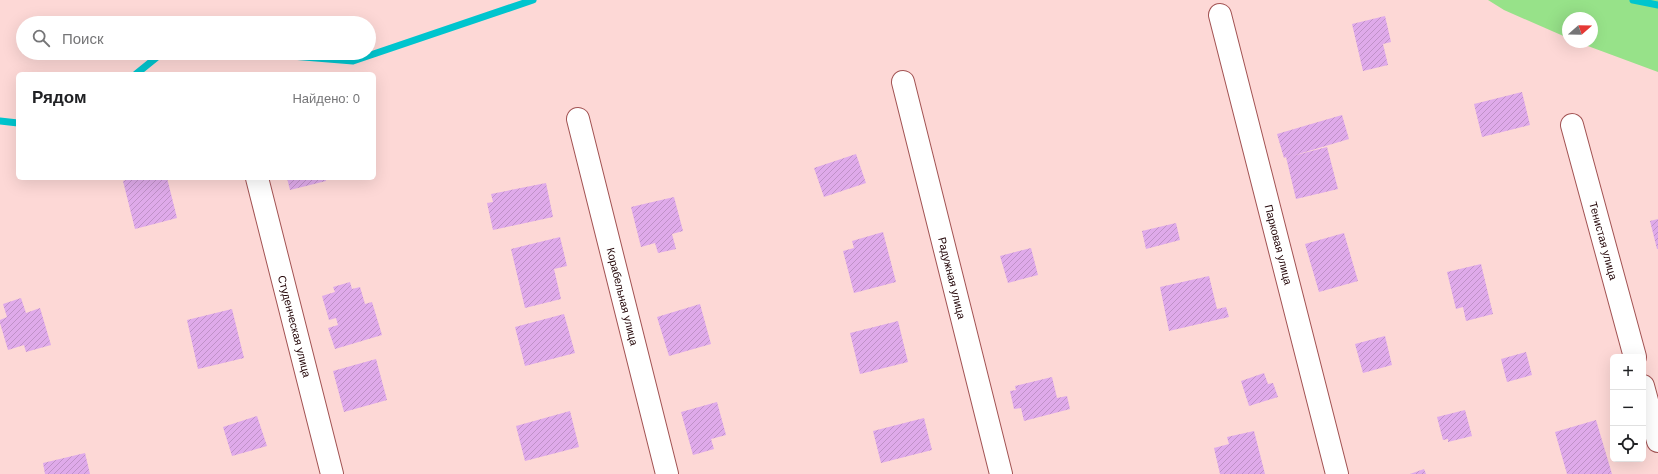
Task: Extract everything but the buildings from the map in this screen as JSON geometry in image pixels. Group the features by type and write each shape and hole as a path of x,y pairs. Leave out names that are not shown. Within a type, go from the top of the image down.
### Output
{"street":[{"name":"Парковая улица","path":"1220,15 1337,474"},
{"name":"Радужная улица","path":"903,82 1001,474"},
{"name":"Корабельная улица","path":"578,119 667,474"},
{"name":"Тенистая улица","path":"1572,125 1634,354"},
{"name":"Студенческая улица","path":"258,180 332,474"},
{"path":"1644,390 1658,441"}],"green space":[{"path":"1488,0 1658,0 1658,72 1593,48 1598,48 1598,12 1562,12 1562,35 1504,10"}],"waterway":[{"path":"376,53 533,0"},
{"path":"1633,0 1658,5"},
{"path":"138,72 153,60"},
{"path":"341,60 356,60"},
{"path":"0,121 16,123"}]}
